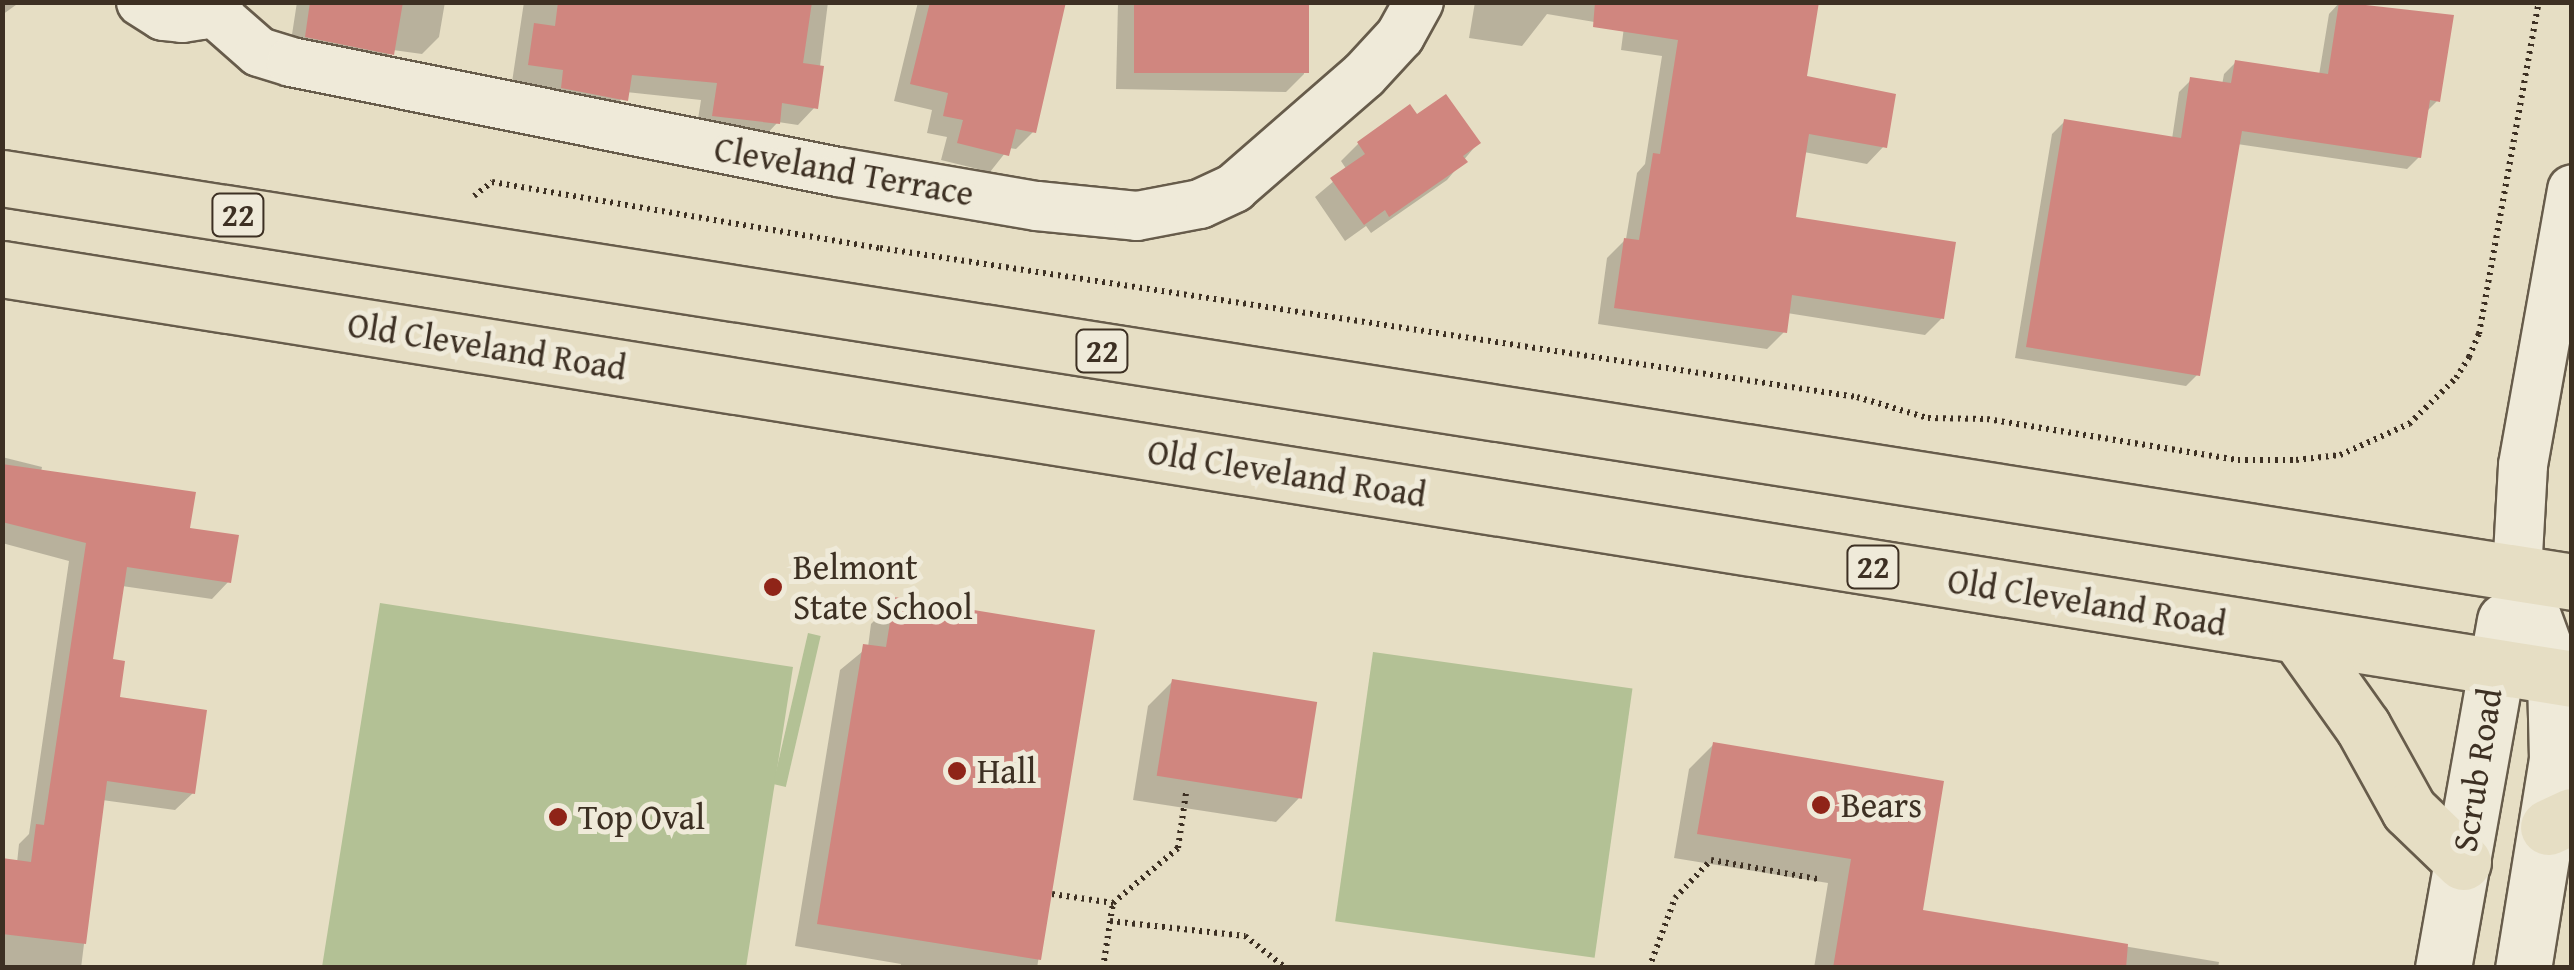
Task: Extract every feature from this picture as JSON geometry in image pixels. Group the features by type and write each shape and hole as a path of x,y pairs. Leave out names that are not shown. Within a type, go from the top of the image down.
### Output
{"highway":[{"name":"22","path":"2,178 2572,582"},
{"name":"Old Cleveland Road","path":"2,269 2563,678"},
{"path":"2299,636 2363,727 2409,810 2463,862"}],"main road":[{"name":"Scrub Road","path":"2443,968 2493,667 2516,573"},
{"name":"Scrub Road","path":"2516,573 2563,678 2557,759 2560,822 2524,968"}],"street":[{"path":"141,2 163,16 182,18 214,6"},
{"name":"Cleveland Terrace","path":"214,6 259,52 291,62 838,172 1037,206 1137,216 1200,204 1234,188 1364,76 1400,36 1419,2"},
{"name":"Scrub Road","path":"2516,573 2523,465 2572,189"}],"path":[{"path":"492,182 880,248 1857,397 1928,418 1987,419 2238,460 2296,460 2340,455 2410,424 2456,378 2469,357 2479,334 2539,2"},
{"path":"1102,968 1113,903 1178,848 1186,793"},
{"path":"1650,968 1675,898 1710,860 1818,879"},
{"path":"1052,894 1113,903"},
{"path":"1110,921 1245,936 1286,968"}],"green space":[{"name":"Top Oval","path":"380,603 793,667 746,967 322,967"},
{"path":"808,633 821,636 786,787 773,784"},
{"path":"1373,652 1632,688 1595,958 1335,921"}],"building":[{"path":"310,2 403,2 394,55 305,37"},
{"path":"558,2 812,2 803,63 824,66 818,109 782,103 780,124 712,116 717,83 632,75 628,101 561,88 563,70 528,65 534,23 555,26"},
{"path":"930,2 1066,2 1036,133 1016,129 1009,156 957,143 963,120 943,116 948,93 910,84"},
{"path":"1134,2 1309,2 1309,73 1134,73"},
{"path":"1595,2 1819,2 1807,76 1896,94 1887,148 1809,134 1796,217 1956,242 1944,319 1792,295 1787,333 1614,308 1624,238 1639,240 1653,153 1660,154 1678,40 1593,27"},
{"path":"2339,2 2454,15 2440,102 2430,100 2421,158 2242,131 2200,376 2026,347 2064,119 2181,138 2190,77 2231,83 2235,60 2328,74"},
{"path":"1446,94 1481,143 1463,156 1468,162 1389,217 1385,210 1364,225 1330,178 1365,154 1357,142 1410,104 1417,114"},
{"path":"2,464 196,492 190,528 239,535 231,583 127,567 113,659 125,661 120,697 207,710 195,794 107,781 86,944 2,934 2,858 31,862 36,824 44,825 86,543 2,522"},
{"name":"Hall","path":"894,597 1095,630 1041,960 817,924 863,644 886,647"},
{"path":"1172,679 1317,702 1302,799 1157,776"},
{"path":"1713,742 1944,781 1923,910 2128,944 2126,968 1833,968 1851,859 1697,834"}],"place":[{"name":"Belmont State School","path":"773,587"},
{"name":"Hall","path":"957,771"},
{"name":"Bears","path":"1821,805"},
{"name":"Top Oval","path":"558,817"}]}
